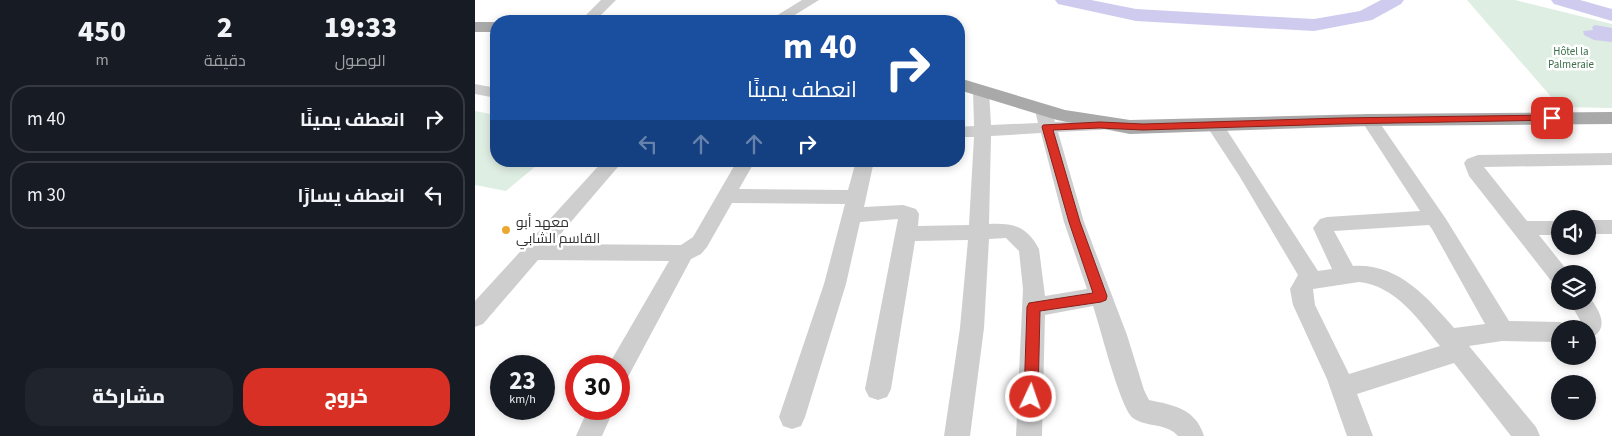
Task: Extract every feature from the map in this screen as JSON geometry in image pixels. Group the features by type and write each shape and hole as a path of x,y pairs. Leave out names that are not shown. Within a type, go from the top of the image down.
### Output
{"main road":[{"path":"475,27 490,27"},
{"path":"965,86 1045,118 1100,125 1143,127 1369,120 1609,121"}],"street":[{"path":"593,15 609,0"},
{"path":"786,15 812,0"},
{"path":"475,89 490,92"},
{"path":"957,436 972,328 979,230 982,131 981,91"},
{"path":"965,132 982,131 1045,118 1074,222 1101,296 1132,394 1147,412 1160,413 1182,422 1189,429 1191,436"},
{"path":"1369,120 1434,217 1502,331"},
{"path":"1215,125 1312,280"},
{"path":"1551,265 1477,172 1473,163 1478,161 1612,159"},
{"path":"475,317 609,167"},
{"path":"533,252 684,253 694,248 699,242 743,167"},
{"path":"792,417 835,284 864,167"},
{"path":"726,196 854,206 909,214 907,234 903,247 878,389"},
{"path":"1347,276 1325,234 1323,228 1327,224 1434,217"},
{"path":"1596,227 1612,227"},
{"path":"1522,228 1551,228"},
{"path":"907,234 979,230 1006,231 1015,233 1024,241 1029,249 1034,289 1029,436"},
{"path":"627,355 684,253"},
{"path":"1360,436 1342,387 1301,293 1305,281 1359,274 1373,276 1411,295 1527,436"},
{"path":"1033,307 1101,296"},
{"path":"1342,387 1453,345 1502,331 1551,332"},
{"path":"589,436 596,420"}],"green space":[{"name":"Hôtel la Palmeraie","path":"1467,0 1515,0 1612,24 1612,108 1560,107"},
{"path":"475,111 490,114 490,167 535,167 506,191 475,185"}],"shaded area":[{"path":"1595,25 1612,28 1612,42 1594,40 1584,35 1583,31 1593,30 1592,27"}],"waterway":[{"path":"1064,0 1136,15 1314,25 1365,16 1395,0"},
{"path":"1560,0 1612,15"}],"place":[{"name":"معهد أبو القاسم الشابي","path":"506,230"}],"route":[{"path":"1031,397 1033,307 1101,296 1074,222 1047,127 1100,125 1143,127 1340,121 1552,118"}]}
